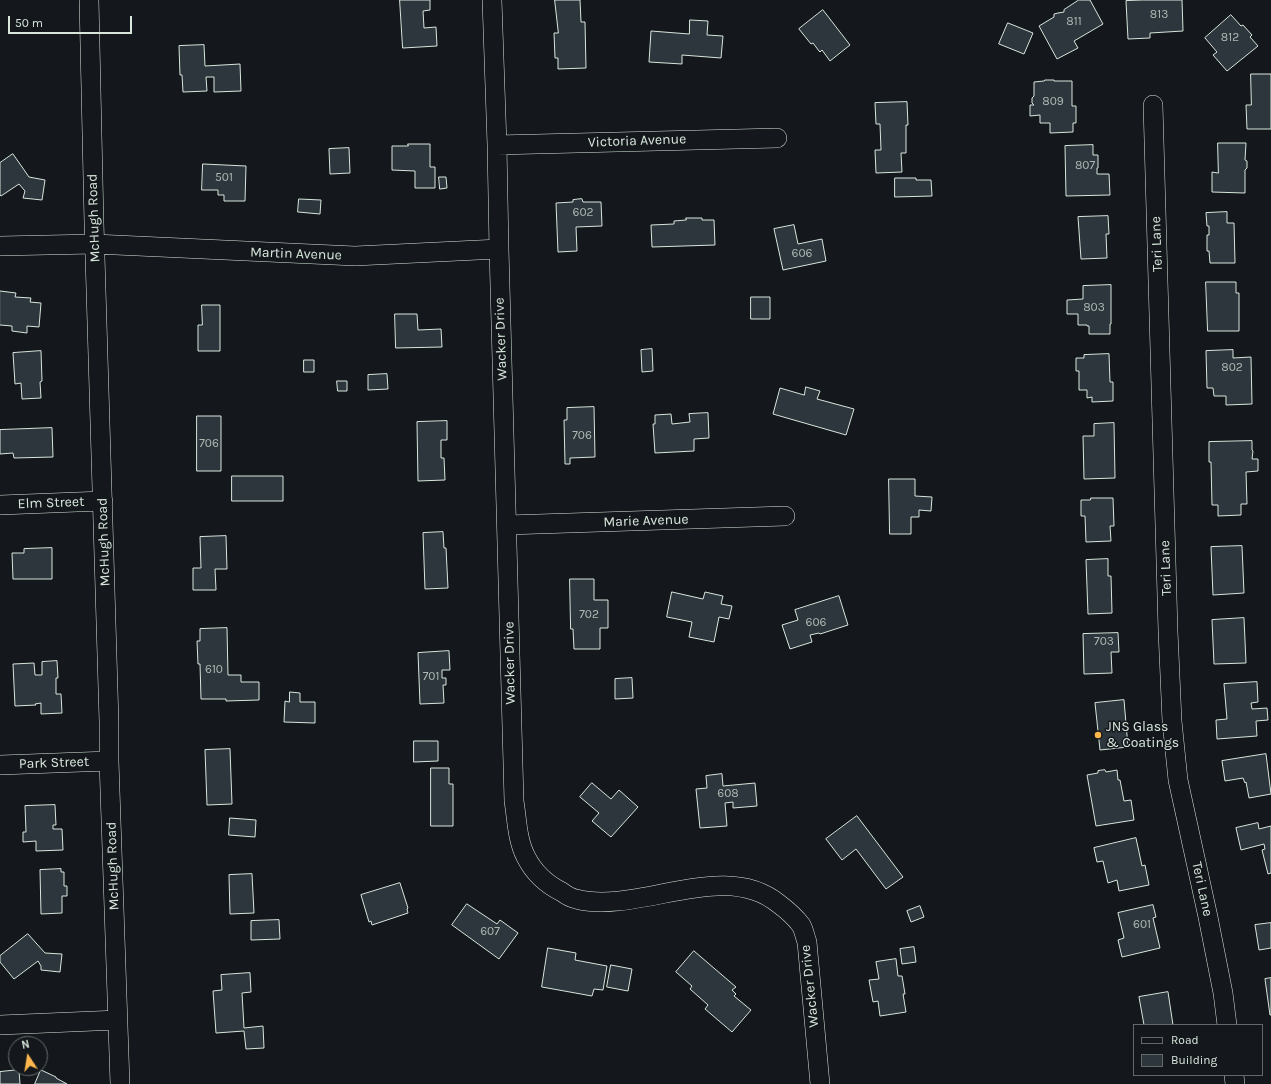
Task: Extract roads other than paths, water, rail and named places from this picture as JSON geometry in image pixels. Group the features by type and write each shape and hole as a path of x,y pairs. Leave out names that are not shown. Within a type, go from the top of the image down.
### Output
{"street":[{"name":"McHugh Road","path":"89,0 94,244 120,1084"},
{"name":"Wacker Drive","path":"492,0 514,801 519,835 526,856 538,876 555,889 575,899 601,902 711,886 732,885 755,890 772,898 790,912 801,926 807,942 820,1084"},
{"name":"Teri Lane","path":"1153,105 1168,631 1172,721 1178,780 1211,932 1223,993 1227,1024"},
{"name":"Victoria Avenue","path":"497,145 777,138"},
{"name":"Martin Avenue","path":"0,246 94,244 355,256 499,249"},
{"name":"Elm Street","path":"0,504 102,501"},
{"name":"Marie Avenue","path":"507,525 786,516"},
{"name":"Park Street","path":"0,765 109,761"},
{"path":"0,1025 118,1020"}],"place":[{"name":"JNS Glass & Coatings","path":"1098,735"}]}
